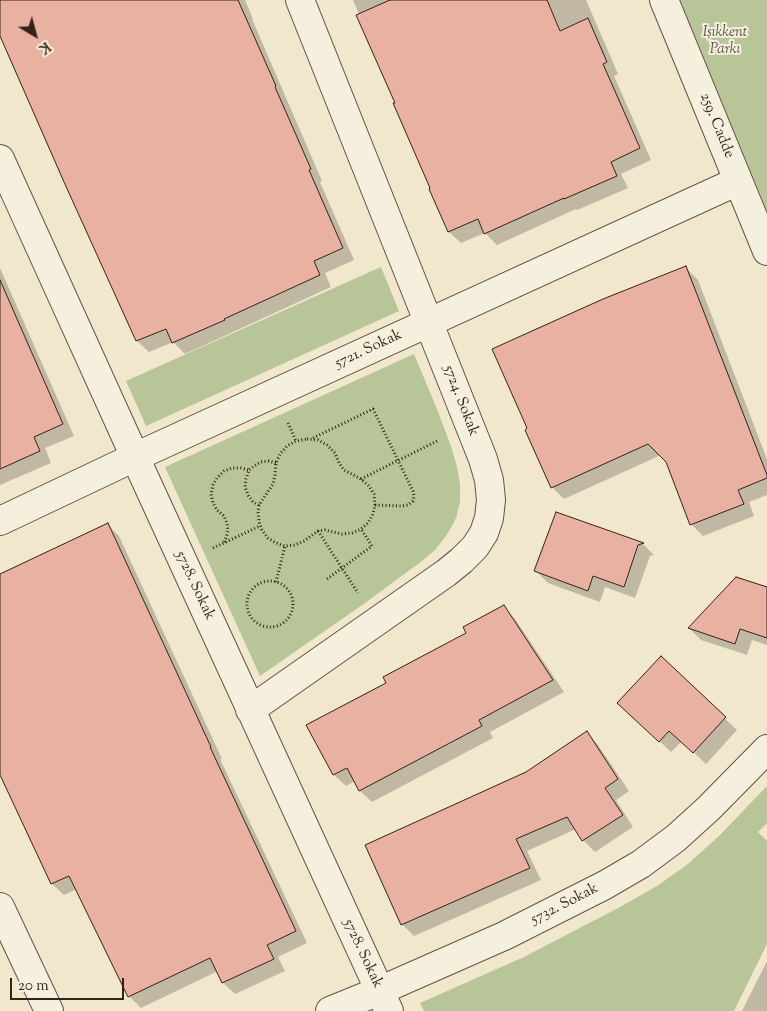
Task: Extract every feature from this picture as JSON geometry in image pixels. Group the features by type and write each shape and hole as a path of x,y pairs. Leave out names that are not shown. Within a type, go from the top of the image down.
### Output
{"street":[{"name":"5724. Sokak","path":"250,710 462,560 475,547 484,533 489,518 491,500 489,480 483,460 300,0"},
{"name":"259. Cadde","path":"664,0 767,251"},
{"name":"5728. Sokak","path":"0,159 384,1001"},
{"name":"5721. Sokak","path":"0,521 135,457 738,181"},
{"name":"5732. Sokak","path":"330,1011 384,1001 504,936 605,885 641,864 676,838 709,808 767,749"},
{"path":"0,907 49,1011"}],"path":[{"path":"311,440 373,409 414,496 413,501 402,506 375,505"},
{"path":"288,423 296,441"},
{"path":"318,440 328,445 335,453 344,470 362,479 369,486 374,494 375,505 368,523 361,529 352,533 342,534 325,530 318,531 304,541 286,546 268,538 262,530 258,512 272,484 276,463 280,454 287,446 296,441 318,440"},
{"path":"362,479 439,440"},
{"path":"260,505 253,502 245,488 249,470 261,462 269,461 276,463"},
{"path":"224,542 228,531 227,523 224,516 212,503 213,485 224,471 232,468 249,470"},
{"path":"210,549 260,526"},
{"path":"327,579 372,546 361,529"},
{"path":"318,531 361,596"},
{"path":"276,582 286,546"},
{"path":"276,582 283,585 289,591 293,606 286,620 273,627 265,627 253,620 249,614 247,600 254,587 261,583 276,582"}],"green space":[{"name":"Işıkkent Parkı","path":"664,0 767,0 767,251"},
{"path":"381,267 399,311 146,426 126,381"},
{"path":"414,354 437,409 457,467 460,484 460,502 456,518 448,533 435,550 422,561 260,676 165,467"},
{"path":"767,786 767,823 758,832 767,841 767,944 734,1011 424,1011 420,1003 524,957 657,886 688,864 719,836"}],"building":[{"path":"0,0 238,0 343,248 314,261 320,275 225,320 172,343 166,329 136,341 0,36"},
{"path":"390,0 547,0 560,31 588,18 607,62 603,64 640,148 611,162 617,176 484,234 478,219 448,232 393,103 395,103 356,15"},
{"path":"686,266 767,478 738,490 744,504 690,525 666,462 648,444 551,488 492,349 603,299"},
{"path":"0,280 63,424 34,437 40,451 0,469"},
{"path":"556,512 644,543 638,545 624,587 593,576 588,591 534,571"},
{"path":"108,523 296,931 267,945 274,959 222,983 210,958 128,997 69,876 51,884 0,775 0,574"},
{"path":"736,577 767,587 767,638 740,629 735,644 688,628"},
{"path":"504,605 553,680 479,720 482,726 359,791 347,768 333,775 306,725 386,683 383,677 466,633 463,627"},
{"path":"661,656 726,717 693,753 669,731 659,742 617,703"},
{"path":"587,731 618,779 605,788 623,815 582,841 567,817 516,839 530,868 401,925 365,845 526,772"}]}
